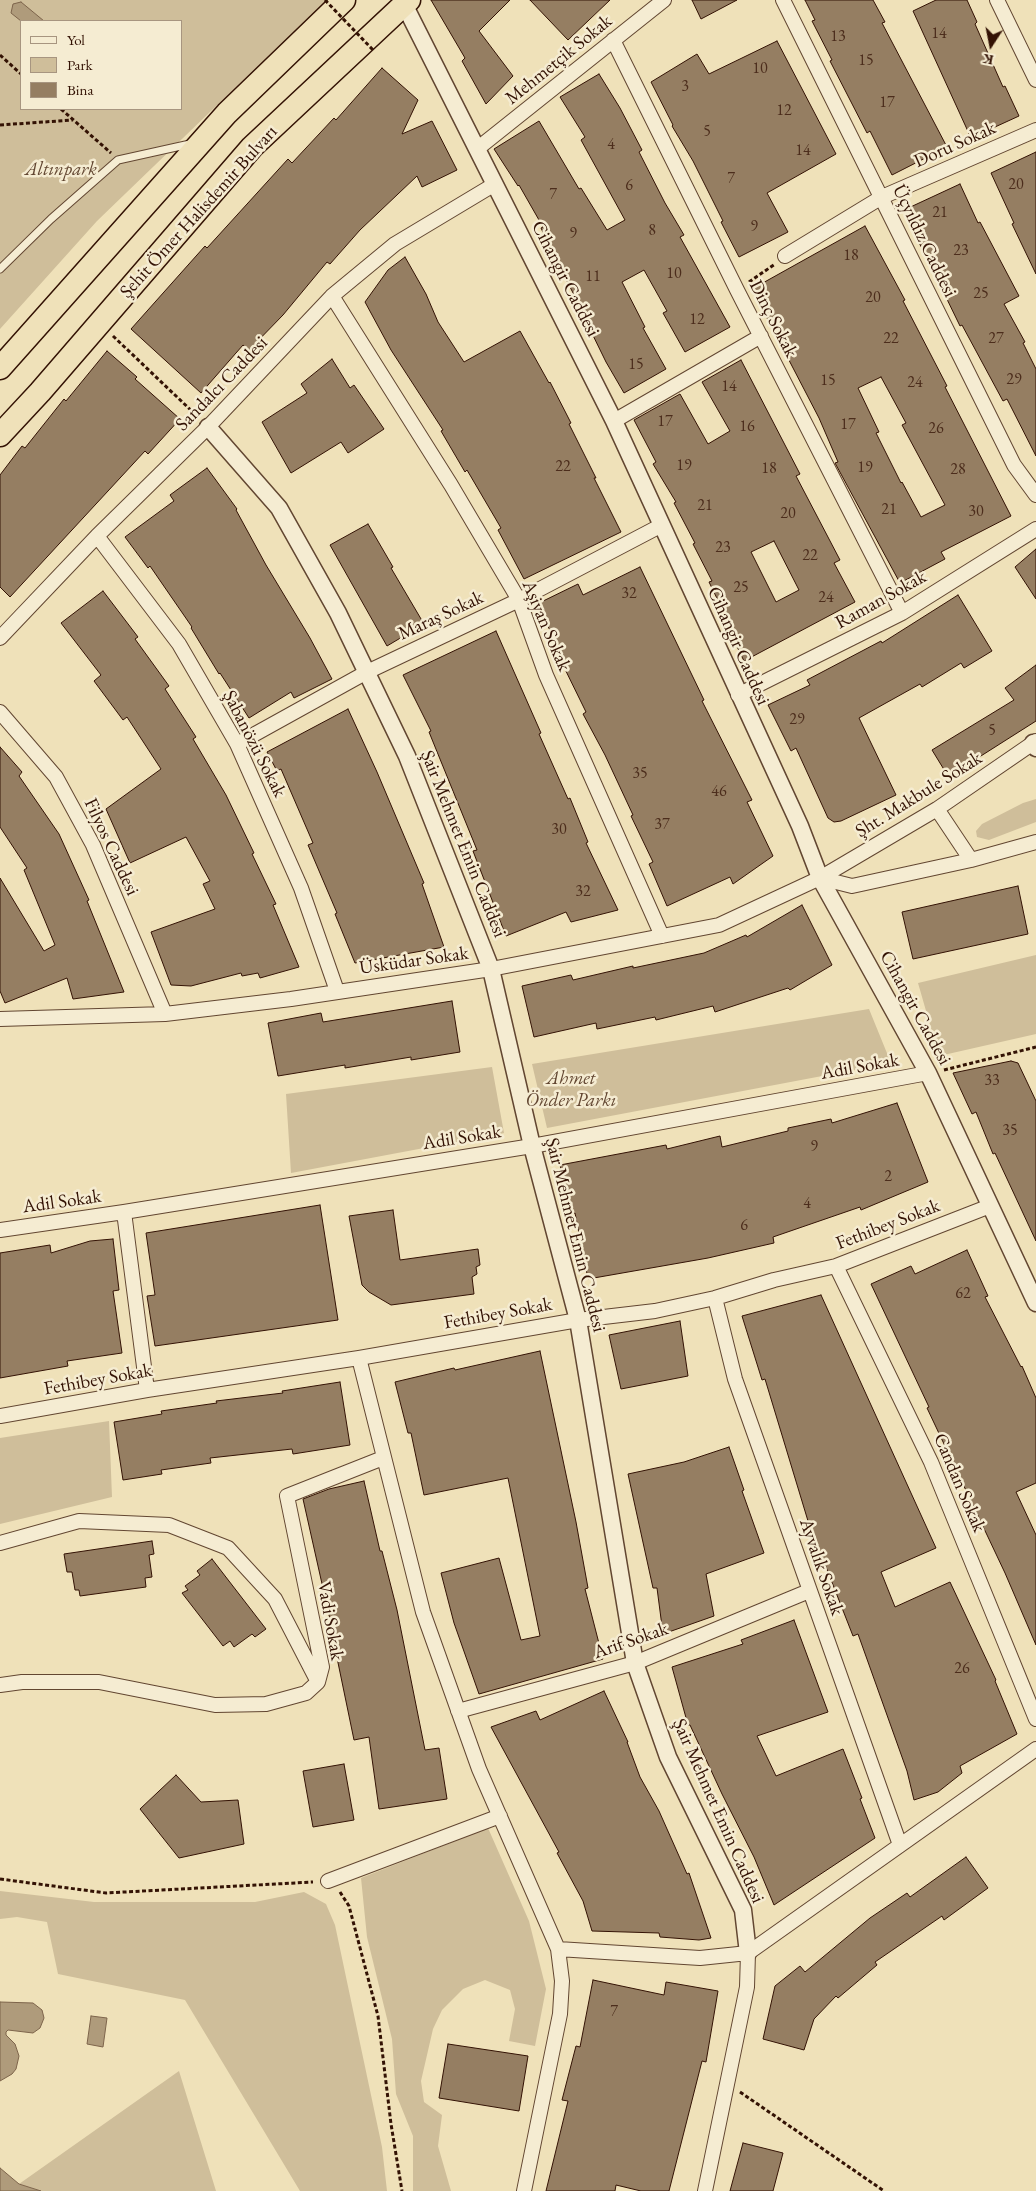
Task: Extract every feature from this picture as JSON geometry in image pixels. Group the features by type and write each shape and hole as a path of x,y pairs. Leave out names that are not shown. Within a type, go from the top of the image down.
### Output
{"highway":[{"path":"0,368 227,113 344,0"},
{"name":"Şehit Ömer Halisdemir Bulvarı","path":"0,436 252,147 407,2"}],"street":[{"name":"Mehmetçik Sokak","path":"477,149 664,0"},
{"name":"Üçyıldız Caddesi","path":"784,0 1014,465 1036,495"},
{"path":"997,0 1036,80"},
{"name":"Cihangir Caddesi","path":"407,2 477,149 614,421 738,695 800,826 820,878 928,1073 1036,1303"},
{"name":"Dinç Sokak","path":"613,40 737,290 902,613"},
{"name":"Doru Sokak","path":"786,256 882,197 1036,130"},
{"name":"Sandalcı Caddesi","path":"0,638 97,536 208,427 332,296 395,244 495,184"},
{"name":"Aşiyan Sokak","path":"332,296 451,485 519,600 546,675 662,936"},
{"path":"614,421 761,336"},
{"name":"Şair Mehmet Emin Caddesi","path":"208,427 279,508 338,613 407,756 491,969 532,1146 578,1320 635,1663 668,1757 743,1910 748,1953"},
{"name":"Maraş Sokak","path":"238,744 367,672 519,600 662,525"},
{"name":"Raman Sokak","path":"738,695 902,613 1036,529"},
{"name":"Şabanözü Sokak","path":"97,536 179,644 238,744 301,888 337,990"},
{"name":"Filyos Caddesi","path":"0,712 56,777 92,846 164,1014"},
{"name":"Şht. Makbule Sokak","path":"820,878 937,809 1035,744"},
{"path":"937,809 971,860"},
{"path":"820,878 852,886 971,860 1036,842"},
{"name":"Üsküdar Sokak","path":"0,1019 164,1014 291,999 337,990 491,969 718,925 820,878"},
{"name":"Adil Sokak","path":"0,1230 124,1212 532,1146 928,1073"},
{"name":"Fethibey Sokak","path":"0,1416 147,1390 359,1358 578,1320 655,1311 715,1298 774,1280 836,1266 990,1206"},
{"path":"124,1212 147,1390"},
{"name":"Candan Sokak","path":"836,1266 931,1462 1036,1719"},
{"name":"Ayvalık Sokak","path":"715,1298 735,1379 900,1845"},
{"path":"359,1358 423,1612 480,1769 558,1949 562,1981 560,2014 524,2191"},
{"name":"Vadi Sokak","path":"0,1685 22,1682 99,1682 215,1705 266,1704 306,1693 318,1682 322,1667 287,1496 384,1458"},
{"path":"0,1543 78,1521 169,1525 228,1548 276,1599 318,1682"},
{"name":"Arif Sokak","path":"458,1711 635,1663 809,1591"},
{"path":"558,1949 700,1958 748,1953 1036,1749"},
{"path":"328,1881 500,1816"},
{"path":"705,2191 747,1986 748,1953"}],"lane":[{"path":"0,269 51,219 118,160 203,141"}],"path":[{"path":"325,0 374,50"},
{"path":"0,55 20,73"},
{"path":"62,110 118,160"},
{"path":"0,126 74,120"},
{"path":"737,290 786,256"},
{"path":"100,323 208,427"},
{"path":"928,1073 1036,1047"},
{"path":"0,1879 106,1893 328,1881 339,1891 349,1906 378,2016 391,2124 402,2191"},
{"path":"740,2092 884,2191"}],"green space":[{"name":"Altınpark","path":"0,0 344,0 334,9 325,1 97,221 0,329"},
{"path":"1036,799 1036,822 989,840 977,837 976,831 982,824 1023,803"},
{"path":"1036,955 1036,1034 939,1056 918,983"},
{"name":"Ahmet Önder Parkı","path":"869,1009 891,1063 547,1128 532,1064"},
{"path":"492,1067 504,1133 291,1173 286,1094"},
{"path":"109,1421 112,1497 0,1524 0,1438"},
{"path":"488,1828 529,1921 546,1989 535,2046 509,2041 515,2009 510,1990 485,1980 463,1989 442,2010 433,2029 421,2081 424,2102 442,2115 438,2146 451,2191 413,2191 413,2136 396,2094 392,2039 367,1937 361,1878"},
{"path":"0,1891 94,1902 255,1902 304,1892 326,1904 335,1925 382,2147 387,2191 300,2191 185,2000 58,1974 47,1922 17,1917 0,1919"},
{"path":"179,2071 216,2191 41,2191 19,2184"}],"shaded area":[{"path":"21,2 43,20 20,20 11,13 13,4"},
{"path":"0,2002 33,2003 42,2010 44,2018 40,2028 33,2033 8,2030 6,2032 6,2035 15,2044 19,2056 16,2069 12,2074 0,2081"},
{"path":"91,2016 107,2018 103,2047 87,2044"},
{"path":"0,2168 19,2184 41,2191 0,2191"}],"building":[{"path":"431,0 510,0 479,31 513,76 486,104 462,61 465,58"},
{"path":"530,0 610,0 568,40"},
{"path":"692,0 737,0 701,19"},
{"path":"805,0 873,0 885,22 882,23 947,147 892,175 870,131 867,133 830,61 832,60 812,21 815,20"},
{"path":"936,0 967,0 977,22 975,24 1003,87 1005,86 1019,116 971,138 913,11"},
{"path":"777,41 836,154 767,193 788,232 739,257 693,161 672,126 651,82 697,54 709,74"},
{"path":"382,68 418,100 402,134 432,121 457,170 422,187 417,176 360,230 330,264 327,262 283,315 249,350 243,345 201,393 131,329 205,246 207,248 288,159 292,163 334,118 336,120"},
{"path":"599,74 620,108 642,150 639,152 684,235 680,237 730,327 685,352 663,313 667,311 644,270 622,282 645,327 643,328 666,369 624,393 606,362 557,262 541,228 543,227 519,185 494,149 539,121 579,189 581,188 607,230 625,220 581,140 585,137 560,97"},
{"path":"1036,152 1036,274 1012,224 1014,223 991,173"},
{"path":"960,184 978,223 980,222 1019,296 1004,304 1025,342 1023,343 1036,369 1036,456 1007,399 1003,401 962,325 960,326 943,291 946,290 919,243 904,210"},
{"path":"865,226 905,300 903,301 947,386 945,387 1011,516 941,552 945,559 900,583 835,463 838,462 819,418 752,289","holes":["881,377 906,423 902,425 945,505 921,517 901,483 876,433 879,432 858,388"]},
{"path":"405,257 426,294 438,322 464,362 520,331 550,382 571,423 569,424 621,532 524,579 498,530 501,528 467,470 465,472 441,431 443,430 391,350 365,302 388,270"},
{"path":"107,351 180,419 148,454 145,451 10,597 0,587 0,475 22,446 25,448 64,399 66,401"},
{"path":"332,359 350,388 354,385 384,429 348,453 341,442 291,473 262,422 307,393 301,384"},
{"path":"741,360 800,474 796,476 840,560 834,563 855,602 744,661 727,626 730,625 709,582 712,581 693,544 695,543 674,503 676,502 653,464 656,462 634,420 680,394 708,444 730,431 702,382","holes":["774,541 799,590 776,602 751,552"]},
{"path":"207,468 237,509 266,565 310,638 332,679 294,698 291,692 249,718 219,674 192,627 150,566 148,568 125,537 174,501 170,495"},
{"path":"368,524 424,624 387,646 330,545"},
{"path":"1036,549 1036,599 1015,567"},
{"path":"640,567 704,700 702,701 752,800 747,802 773,856 733,884 730,877 667,906 649,864 653,862 631,816 633,815 605,755 583,714 586,712 561,661 564,659 537,604 578,584 583,595"},
{"path":"103,591 138,637 135,639 169,686 165,689 196,737 193,739 226,795 254,853 252,854 276,904 273,905 299,967 260,978 258,973 242,976 241,973 191,986 171,985 151,932 215,909 203,884 210,881 186,837 130,863 106,809 161,769 127,717 123,720 94,681 101,675 61,623"},
{"path":"958,595 992,651 964,668 961,663 922,687 920,684 859,718 896,795 841,821 834,822 828,818 796,748 791,751 768,705 810,685 807,680 881,641 882,643"},
{"path":"496,631 541,733 539,734 568,799 570,798 588,842 586,843 618,910 571,922 566,912 506,936 473,851 477,850 429,732 431,731 403,675"},
{"path":"1036,665 1036,721 973,761 976,766 951,781 932,750 1014,700 1005,688"},
{"path":"348,709 424,883 422,884 444,947 355,963 335,914 337,913 308,845 313,843 281,769 277,771 267,752"},
{"path":"0,747 22,772 19,776 59,834 89,900 87,901 124,992 73,999 67,978 5,1003 0,991 0,878 44,951 55,945 24,870 27,868 0,827"},
{"path":"1018,886 1028,934 913,959 902,912"},
{"path":"802,905 832,965 790,990 788,988 715,1012 713,1006 656,1020 655,1017 597,1029 596,1023 534,1037 522,986 571,975 573,980 633,966 633,968 704,953 746,935 747,937"},
{"path":"452,1001 460,1052 411,1060 411,1057 345,1068 345,1065 278,1076 268,1023 321,1013 323,1022"},
{"path":"1011,1061 1018,1063 1036,1101 1036,1241 995,1153 993,1154 976,1112 972,1114 953,1073"},
{"path":"897,1103 928,1182 861,1210 860,1207 773,1237 774,1243 708,1258 588,1279 575,1213 572,1214 560,1165 666,1145 667,1149 720,1136 722,1147 788,1131 788,1128 831,1119 832,1123"},
{"path":"320,1205 338,1320 155,1346 147,1296 155,1295 146,1233"},
{"path":"393,1210 400,1260 478,1249 480,1265 476,1267 477,1274 472,1277 474,1294 391,1305 369,1292 362,1285 349,1216"},
{"path":"113,1239 119,1290 113,1291 122,1353 67,1361 68,1366 0,1378 0,1253 50,1245 51,1253 90,1241"},
{"path":"967,1250 988,1296 985,1297 1022,1366 1036,1398 1036,1483 1016,1492 1036,1535 1036,1645 1005,1573 871,1284 911,1266 915,1274"},
{"path":"821,1295 936,1548 881,1572 895,1607 950,1582 996,1680 1017,1734 960,1766 962,1773 938,1792 914,1800 907,1771 858,1634 853,1636 808,1521 765,1379 762,1380 742,1316"},
{"path":"680,1321 688,1376 621,1389 609,1335"},
{"path":"540,1351 576,1522 588,1588 585,1589 603,1659 479,1694 454,1623 441,1573 499,1558 521,1640 540,1636 508,1478 424,1495 411,1433 408,1433 395,1382"},
{"path":"340,1382 350,1445 293,1454 292,1449 210,1458 211,1463 161,1470 162,1474 123,1480 114,1422 162,1414 161,1411 217,1403 216,1401 283,1393 282,1391"},
{"path":"729,1447 764,1553 706,1574 714,1616 663,1634 657,1588 653,1588 628,1474 684,1462"},
{"path":"364,1481 380,1551 382,1551 397,1610 425,1750 439,1748 447,1799 379,1809 369,1737 354,1740 331,1624 303,1499 329,1489"},
{"path":"152,1541 154,1554 149,1555 152,1577 145,1578 146,1587 80,1596 79,1590 75,1590 72,1572 67,1572 64,1554"},
{"path":"212,1559 266,1629 255,1637 252,1634 234,1647 230,1641 223,1646 182,1593 188,1590 185,1586 200,1575 197,1571"},
{"path":"794,1620 828,1712 757,1736 776,1776 843,1749 875,1838 774,1905 754,1857 690,1725 688,1725 672,1667 743,1644 741,1640"},
{"path":"604,1691 628,1742 640,1777 659,1811 687,1874 689,1873 711,1938 699,1940 660,1937 659,1933 592,1931 583,1901 557,1853 559,1852 491,1727 536,1711 540,1720"},
{"path":"344,1764 354,1820 313,1827 303,1771"},
{"path":"176,1775 201,1802 238,1800 244,1844 179,1858 140,1809"},
{"path":"966,1857 988,1888 944,1920 942,1916 875,1962 877,1965 838,1998 836,1996 814,2019 804,2050 763,2039 775,1986 800,1966 805,1972 870,1918 907,1893 910,1897"},
{"path":"593,1980 664,1995 666,1982 718,1991 706,2062 702,2061 669,2191 641,2191 616,2185 615,2191 546,2191 568,2101 562,2100 576,2046 580,2047"},
{"path":"448,2044 528,2056 519,2111 439,2098"},
{"path":"743,2143 783,2153 773,2191 730,2191"}]}
